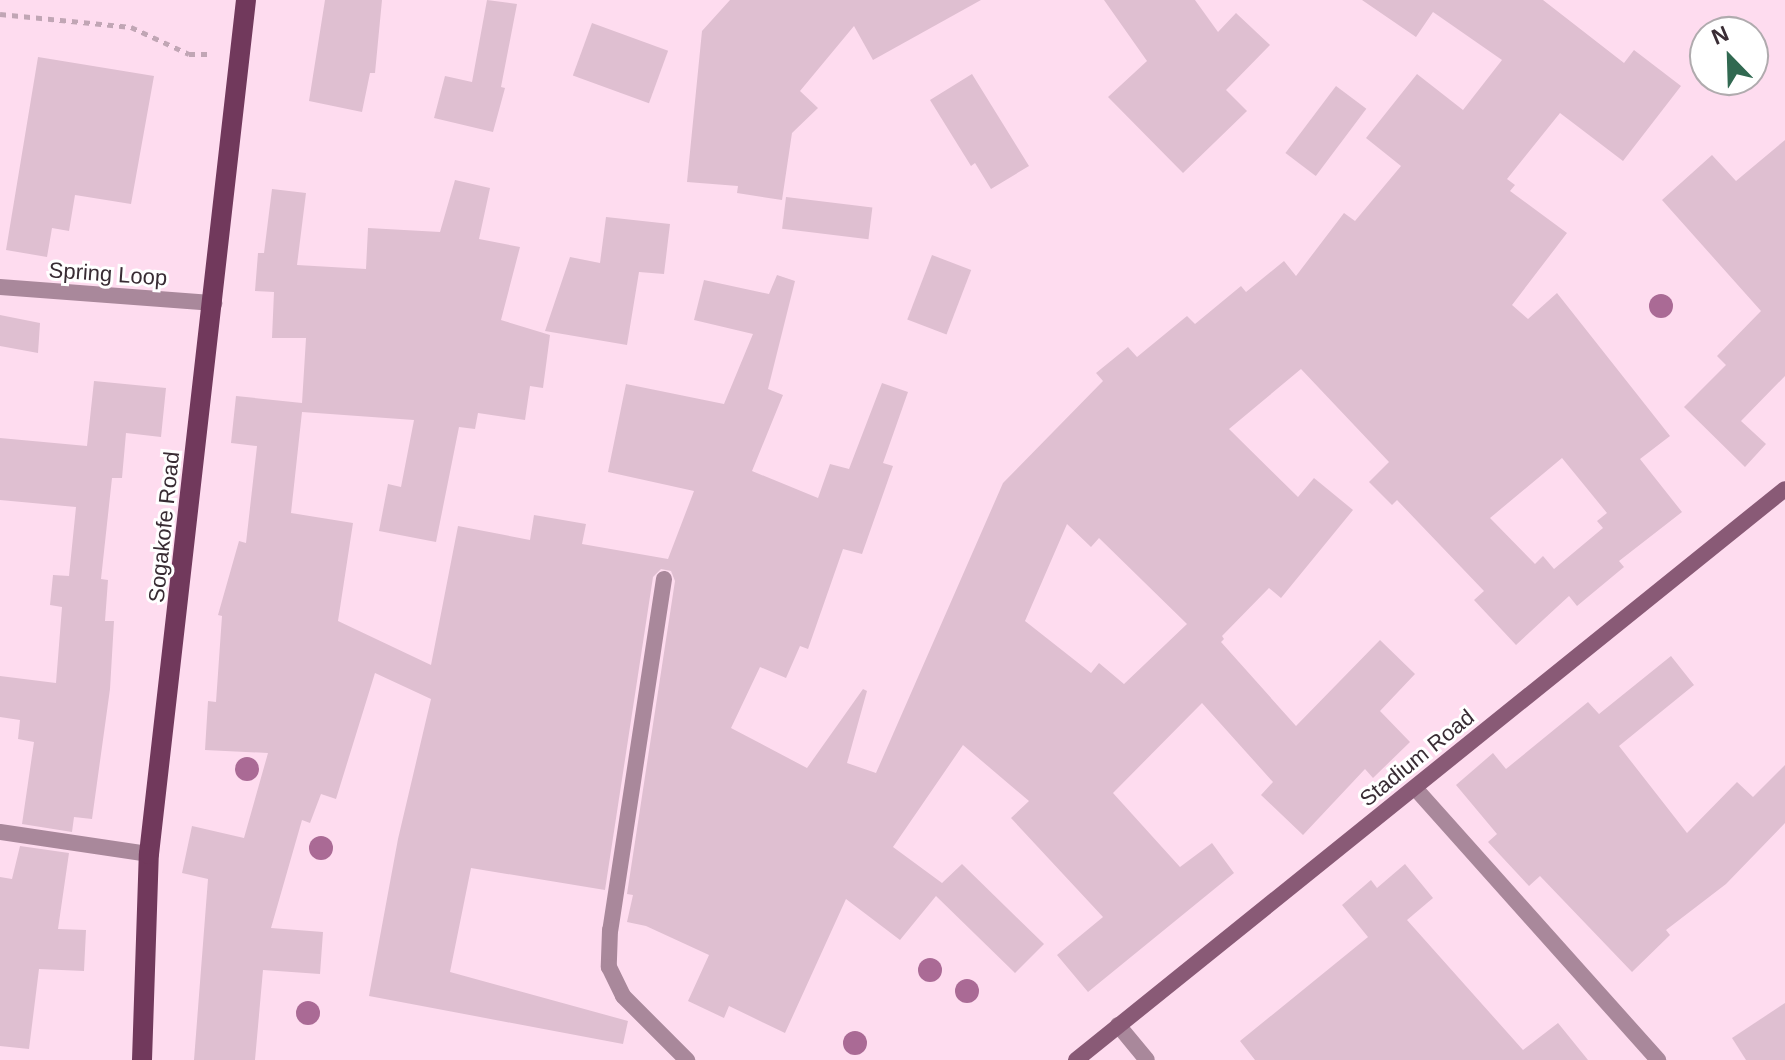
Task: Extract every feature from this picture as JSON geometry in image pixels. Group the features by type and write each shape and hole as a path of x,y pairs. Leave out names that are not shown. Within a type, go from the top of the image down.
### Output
{"main road":[{"name":"Sogakofe Road","path":"142,1060 149,854 214,303 246,0"},
{"name":"Stadium Road","path":"1076,1060 1785,489"}],"street":[{"name":"Spring Loop","path":"0,287 214,303"},
{"path":"664,579 610,930 609,967 623,996 687,1060"},
{"path":"1415,788 1658,1060"},
{"path":"0,832 149,854"},
{"path":"1118,1025 1147,1060"}],"path":[{"path":"0,14 131,27 189,54 240,55"}],"building":[{"path":"325,0 382,0 375,73 370,73 362,112 309,101"},
{"path":"487,0 517,4 501,87 505,88 493,132 434,118 445,76 472,82"},
{"path":"730,0 981,0 873,60 854,26 800,91 818,108 792,133 782,200 737,193 738,186 687,182 702,31"},
{"path":"1104,0 1195,0 1218,32 1236,13 1270,45 1226,90 1247,111 1183,173 1108,97 1147,61"},
{"path":"1362,0 1543,0 1624,63 1634,50 1681,86 1623,161 1560,113 1507,179 1515,185 1510,191 1567,233 1512,305 1528,319 1557,293 1670,436 1640,459 1682,512 1619,561 1624,567 1577,606 1569,596 1516,645 1474,600 1484,591 1397,500 1392,505 1369,482 1389,462 1301,369 1229,429 1298,497 1314,478 1353,510 1281,598 1269,588 1222,636 1224,639 1221,642 1296,726 1380,640 1415,674 1380,711 1410,742 1373,778 1365,769 1303,835 1261,795 1273,782 1202,703 1113,793 1180,867 1212,843 1234,873 1088,992 1057,955 1103,917 1011,818 1029,801 963,745 893,847 942,883 962,864 1044,944 1015,973 936,896 900,940 846,899 785,1033 729,1006 724,1018 688,1001 709,955 646,926 627,922 633,895 627,894 675,581 671,571 661,569 653,577 605,890 471,868 450,972 628,1021 623,1044 369,996 398,839 431,699 375,673 336,799 321,794 310,823 302,820 271,928 323,932 320,974 263,970 255,1060 194,1060 208,879 182,873 192,826 244,838 268,753 205,750 208,701 216,702 222,616 218,615 239,541 246,543 257,446 231,443 236,396 302,403 306,338 272,338 274,292 255,291 258,253 264,253 272,189 306,193 297,265 366,269 368,228 440,232 455,180 490,188 479,239 520,247 501,320 550,335 543,388 530,386 525,420 478,413 475,429 459,427 436,542 379,531 388,484 401,487 414,420 302,412 291,513 353,523 338,621 431,665 458,526 530,540 534,515 586,524 582,544 668,559 694,491 608,472 626,384 724,404 753,334 694,320 704,280 769,294 777,275 795,281 768,389 783,395 752,471 818,498 830,464 849,469 882,383 908,392 883,463 893,466 862,554 843,549 808,649 800,646 786,678 760,667 731,728 807,768 863,689 867,691 847,763 876,773 1003,483 1103,381 1096,373 1128,347 1137,357 1187,316 1195,324 1241,286 1246,292 1284,261 1296,276 1344,213 1355,221 1401,166 1366,138 1417,74 1463,110 1502,60 1433,12 1416,37","holes":["1562,458 1607,513 1597,521 1603,528 1554,569 1543,556 1535,564 1490,518","1067,524 1091,547 1099,538 1187,624 1124,684 1099,663 1091,673 1025,621"]},
{"path":"592,23 668,51 649,103 573,76"},
{"path":"38,57 154,76 131,204 75,195 69,231 52,228 47,257 6,250"},
{"path":"972,74 1029,166 991,189 975,163 971,166 930,100"},
{"path":"1336,86 1366,109 1316,176 1285,153"},
{"path":"1785,140 1785,376 1741,421 1766,444 1745,467 1684,407 1726,365 1717,356 1761,311 1662,200 1712,155 1736,181"},
{"path":"786,197 872,208 868,239 782,229"},
{"path":"606,217 670,224 664,274 639,272 627,345 545,331 570,257 600,263"},
{"path":"932,255 971,270 946,334 907,319"},
{"path":"0,315 40,323 38,353 0,346"},
{"path":"94,381 166,388 161,437 126,433 122,478 112,478 101,579 108,580 105,621 114,621 110,689 92,819 74,817 72,832 22,824 34,742 18,739 20,720 0,717 0,676 56,683 62,607 50,605 53,575 69,576 76,507 0,500 0,438 87,446"},
{"path":"1671,656 1694,685 1619,746 1687,833 1737,782 1753,797 1785,765 1785,823 1726,884 1666,930 1670,935 1632,972 1540,876 1529,886 1488,842 1497,834 1456,785 1493,753 1506,769 1588,702 1599,714"},
{"path":"20,846 69,853 58,929 86,930 84,971 39,969 29,1049 0,1046 0,877 12,879"},
{"path":"1405,864 1433,898 1407,920 1523,1050 1558,1023 1588,1060 1255,1060 1240,1041 1368,937 1342,905 1371,880 1377,888"},
{"path":"1785,1003 1785,1060 1746,1060 1732,1038"}]}
